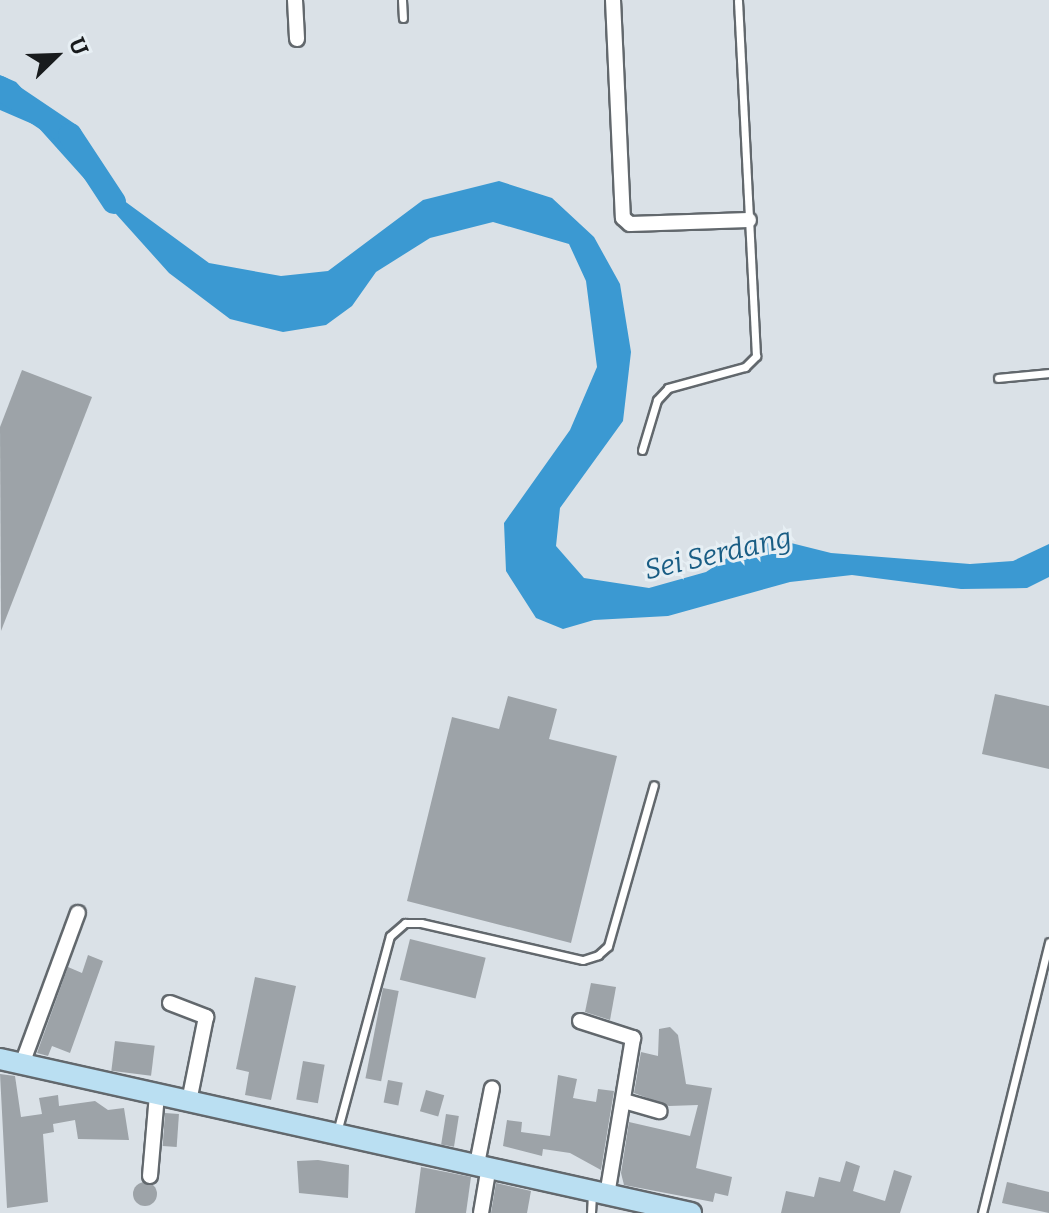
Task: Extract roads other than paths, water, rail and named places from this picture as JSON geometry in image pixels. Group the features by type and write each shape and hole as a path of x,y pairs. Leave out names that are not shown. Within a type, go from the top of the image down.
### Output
{"street":[{"path":"295,0 297,39"},
{"path":"613,0 623,218 630,224 749,220"},
{"path":"22,1064 78,913"},
{"path":"170,1003 206,1017 189,1101"},
{"path":"580,1021 632,1035 624,1101 600,1193"},
{"path":"0,1059 691,1213"},
{"path":"481,1213 492,1088"},
{"path":"150,1176 157,1094"},
{"path":"624,1101 660,1111"}],"lane":[{"path":"402,0 403,18"},
{"path":"642,450 657,400 668,388 745,367 756,356 738,0"},
{"path":"998,378 1049,373"},
{"path":"336,1135 390,936 405,923 421,923 583,960 598,955 608,946 654,785"},
{"path":"982,1213 1049,942"},
{"path":"591,1213 600,1193"}],"water":[{"path":"0,75 16,82 123,200 209,263 281,276 328,271 423,200 499,181 552,198 594,237 620,284 631,352 623,421 560,508 556,546 584,578 649,588 706,572 741,549 775,539 831,553 970,564 1013,561 1049,544 1049,577 1027,588 961,589 852,575 790,582 668,616 594,620 563,629 536,618 506,571 504,523 570,430 597,367 586,281 569,244 493,222 430,238 376,272 352,306 326,325 283,332 230,319 169,273 37,126 0,110"}],"waterway":[{"name":"Sei Serdang","path":"0,88 70,135 114,202"}]}
